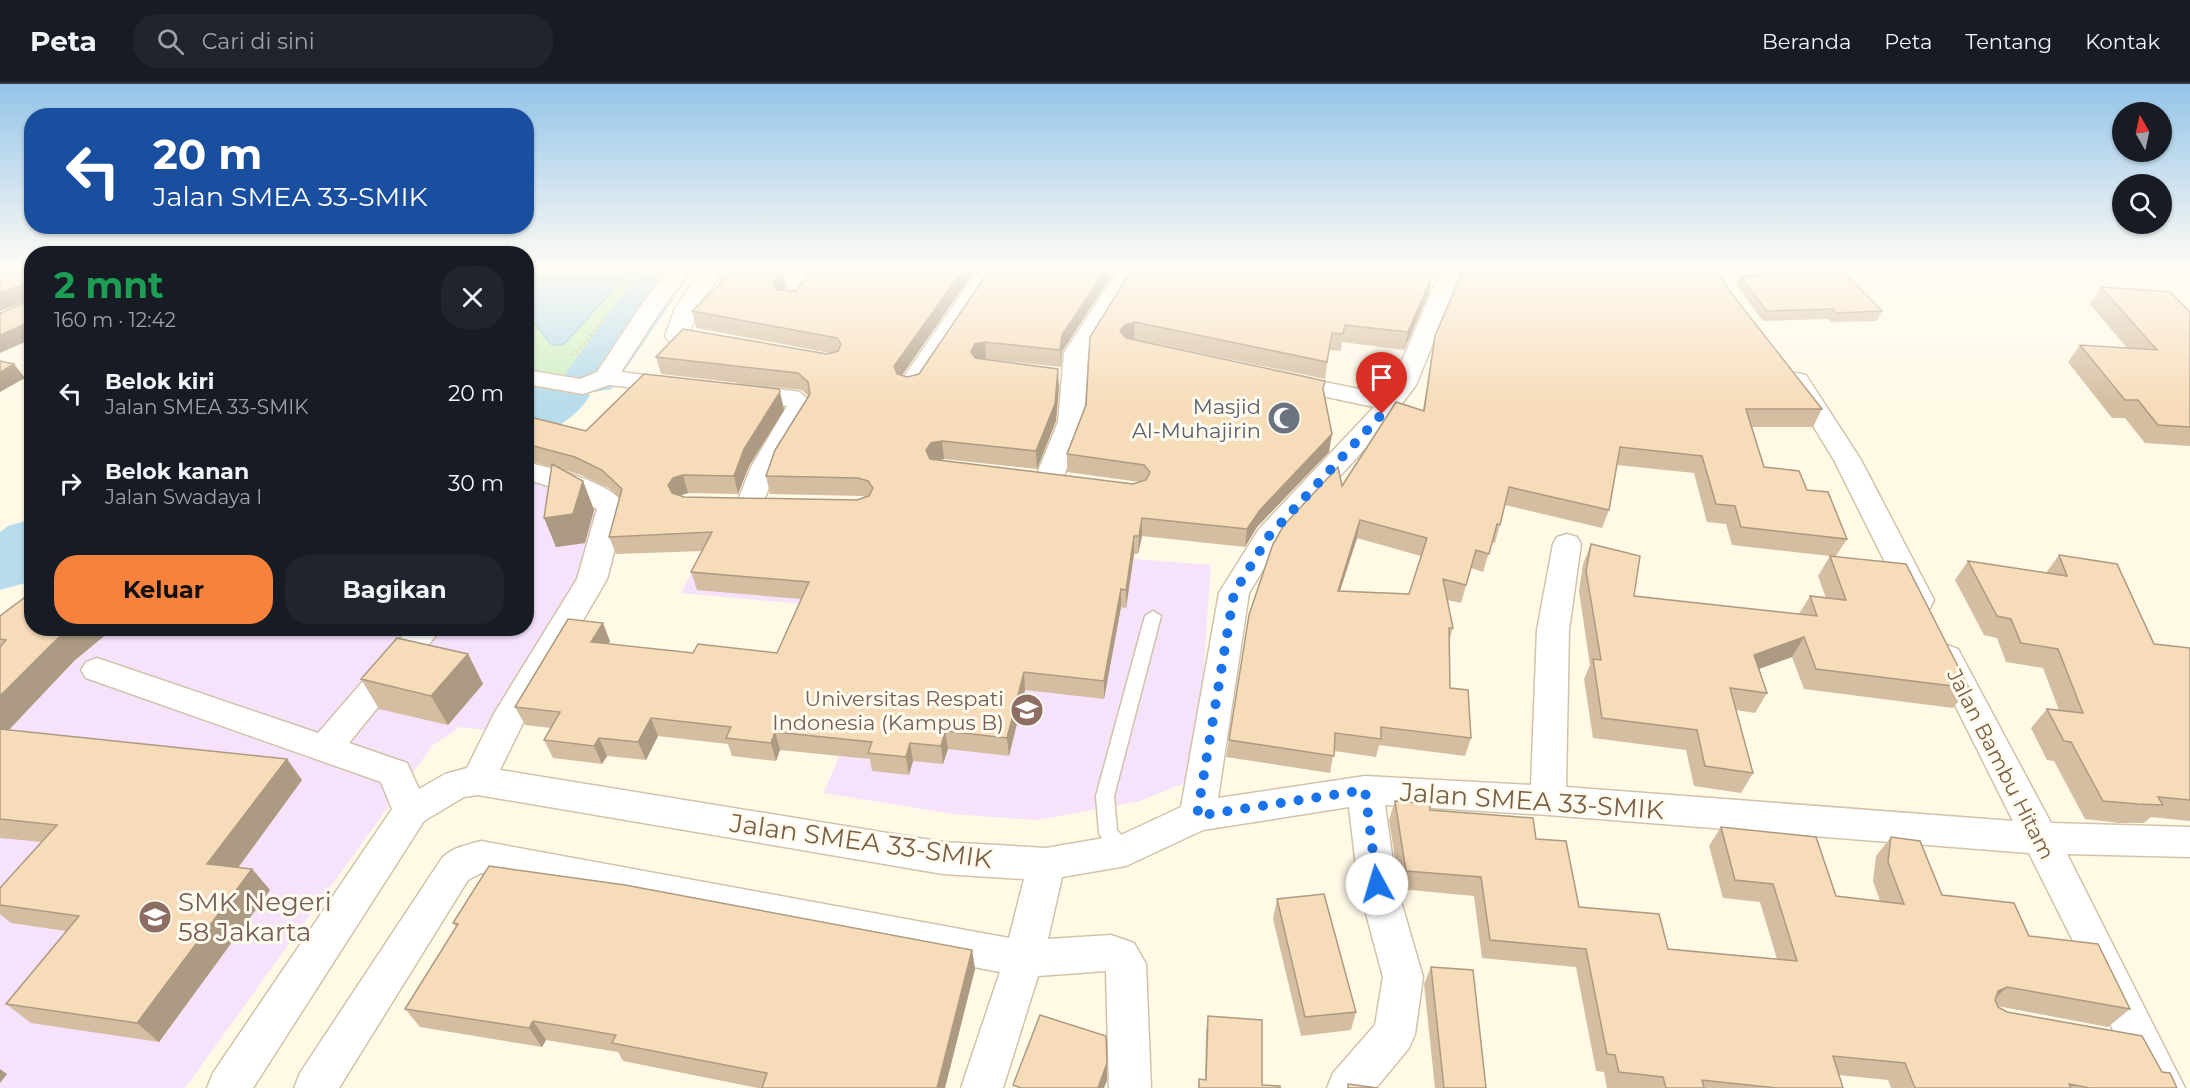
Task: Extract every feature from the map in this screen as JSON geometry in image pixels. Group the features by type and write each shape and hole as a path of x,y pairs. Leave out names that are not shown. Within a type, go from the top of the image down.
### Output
{"street":[{"path":"609,376 609,372 648,313"},
{"path":"686,313 679,324 677,336 741,347"},
{"path":"910,385 960,313"},
{"path":"1047,481 1071,422 1061,377 1101,313"},
{"path":"1197,816 1234,593 1269,536 1373,425 1390,403 1413,368 1431,313"},
{"name":"Jalan Bambu Hitam","path":"1779,356 1818,409 1851,466 2038,838 2106,967 2127,1043 2164,1088"},
{"path":"534,378 583,387 609,376"},
{"path":"609,376 614,379 791,397 800,405 764,466 750,505"},
{"path":"1264,376 1390,403"},
{"path":"478,781 507,721 592,579 612,506 583,488 534,473"},
{"path":"719,504 783,505"},
{"path":"1548,800 1553,630 1567,544"},
{"path":"324,750 420,636"},
{"path":"97,670 395,773 411,811"},
{"name":"Jalan SMEA 33-SMIK","path":"228,1088 411,811 457,784 478,781 943,858 1046,864 1126,849 1197,816 1365,790 1548,800 2038,838 2190,842"},
{"path":"1348,1088 1394,1034 1403,977 1377,884 1365,790"},
{"path":"315,1088 455,869 471,858 481,857 1024,959 1111,953 1120,956 1126,964 1130,1088"},
{"path":"982,1088 1024,959 1046,864"}],"lane":[{"path":"1126,849 1108,833 1105,796 1153,616"}],"path":[{"path":"568,356 582,347 610,313"},
{"path":"534,347 540,355"}],"shaded area":[{"name":"SMK Negeri 58 Jakarta","path":"534,481 565,490 599,507 583,582 484,730 460,727 433,745 185,1088 0,1088 0,632 24,629 24,636 534,636"},
{"name":"Universitas Respati Indonesia (Kampus B)","path":"881,539 1211,565 1198,744 1183,784 1137,802 1036,820 953,814 823,793 835,767 866,676 803,604 681,593 705,548"}],"green space":[{"path":"534,313 630,313 589,374 572,379 534,372"}],"water":[{"path":"534,313 592,313 564,344 552,345 534,323"}],"building":[{"path":"0,313 24,313 24,324 0,335"},
{"path":"702,313 932,313 894,366 897,374 907,377 919,374 960,313 1077,313 1062,335 1060,350 985,342 975,344 971,352 975,358 1058,369 1055,404 1036,451 942,441 931,443 926,450 930,459 1133,484 1146,480 1150,472 1144,465 1067,454 1086,405 1090,337 1105,313 1416,313 1408,332 1345,325 1343,334 1332,333 1327,362 1135,322 1125,325 1120,331 1126,338 1325,381 1323,389 1332,434 1260,510 1247,529 1142,518 1139,536 1134,536 1126,590 1121,589 1104,681 1024,672 1007,738 945,731 941,746 910,743 906,757 868,753 872,742 775,732 771,743 726,738 731,727 651,718 638,742 599,738 594,746 544,740 560,712 515,707 568,619 603,623 591,642 693,653 698,644 777,653 809,582 691,572 712,532 609,537 622,489 602,470 575,457 534,446 534,418 586,431 644,374 779,389 780,392 744,449 734,476 683,475 673,478 668,485 672,493 684,497 857,500 869,496 873,488 868,481 858,478 766,476 775,450 810,394 808,382 798,373 656,357 683,329 827,354 838,351 841,344 837,338"},
{"path":"1445,313 1747,313 1822,409 1746,409 1764,467 1799,471 1807,490 1828,492 1847,539 1741,527 1735,506 1716,504 1702,456 1620,447 1609,510 1509,487 1500,525 1497,524 1489,554 1476,550 1466,585 1443,579 1453,628 1449,628 1450,688 1468,690 1471,738 1381,727 1381,739 1335,733 1334,756 1229,740 1249,615 1273,544 1284,525 1338,467 1342,486 1396,402 1424,411 1435,336","holes":["1360,520 1427,538 1409,594 1338,591"]},
{"path":"2124,313 2190,313 2190,427 2158,425 2138,400 2125,400 2080,345 2157,350"},
{"path":"0,361 14,364 0,372"},
{"path":"552,464 583,481 573,514 544,518"},
{"path":"1591,544 1640,556 1634,596 1817,616 1810,596 1846,600 1830,556 1906,564 1969,688 1816,669 1804,637 1754,655 1767,693 1730,688 1753,773 1705,766 1697,730 1602,718 1593,659 1601,660 1586,571"},
{"path":"2059,555 2117,564 2154,644 2190,648 2190,800 2158,797 2163,805 2103,801 2071,742 2064,741 2047,709 2083,713 2058,649 2021,643 2011,619 1997,616 1968,561 2067,576"},
{"path":"24,598 24,636 61,636 0,696 0,647 6,640 0,639 0,616"},
{"path":"397,638 468,654 431,696 361,679"},
{"path":"0,729 287,759 207,864 252,869 137,1023 6,1004 79,916 0,905 0,888 57,825 0,819"},
{"path":"1395,801 1430,804 1430,810 1533,818 1536,839 1566,841 1579,907 1659,914 1668,949 1797,961 1773,884 1735,880 1721,827 1816,837 1836,896 1904,904 1888,862 1891,837 1920,841 1942,895 2014,903 2029,936 2098,944 2130,1009 2007,987 1998,991 1995,1000 1998,1007 2007,1012 2142,1036 2162,1072 2170,1073 2177,1088 2090,1088 2069,1084 2071,1088 1915,1088 1905,1063 1833,1056 1843,1088 1777,1088 1702,1080 1704,1088 1666,1088 1663,1077 1619,1072 1615,1055 1607,1054 1586,949 1490,940 1481,877 1406,871"},
{"path":"489,866 625,885 972,950 937,1088 762,1088 767,1073 612,1043 616,1035 533,1021 529,1028 405,1009 458,924 453,923"},
{"path":"1324,894 1356,1012 1305,1017 1277,899"},
{"path":"1431,967 1473,970 1486,1088 1444,1088"},
{"path":"1040,1015 1106,1036 1107,1063 1098,1088 1021,1088 1013,1085"},
{"path":"1208,1016 1262,1020 1262,1085 1280,1086 1280,1088 1199,1088 1199,1079 1206,1080"},
{"path":"1348,1084 1378,1088 1348,1088"}],"waterway":[{"path":"592,377 636,313"},
{"path":"534,416 560,396"},
{"path":"0,566 24,548"}],"place":[{"name":"Masjid Al-Muhajirin","path":"1284,418"},
{"name":"Universitas Respati Indonesia (Kampus B)","path":"1027,710"},
{"name":"SMK Negeri 58 Jakarta","path":"155,917"}],"route":[{"path":"1377,884 1365,790 1197,816 1234,593 1250,563 1269,536 1382,414"}]}
